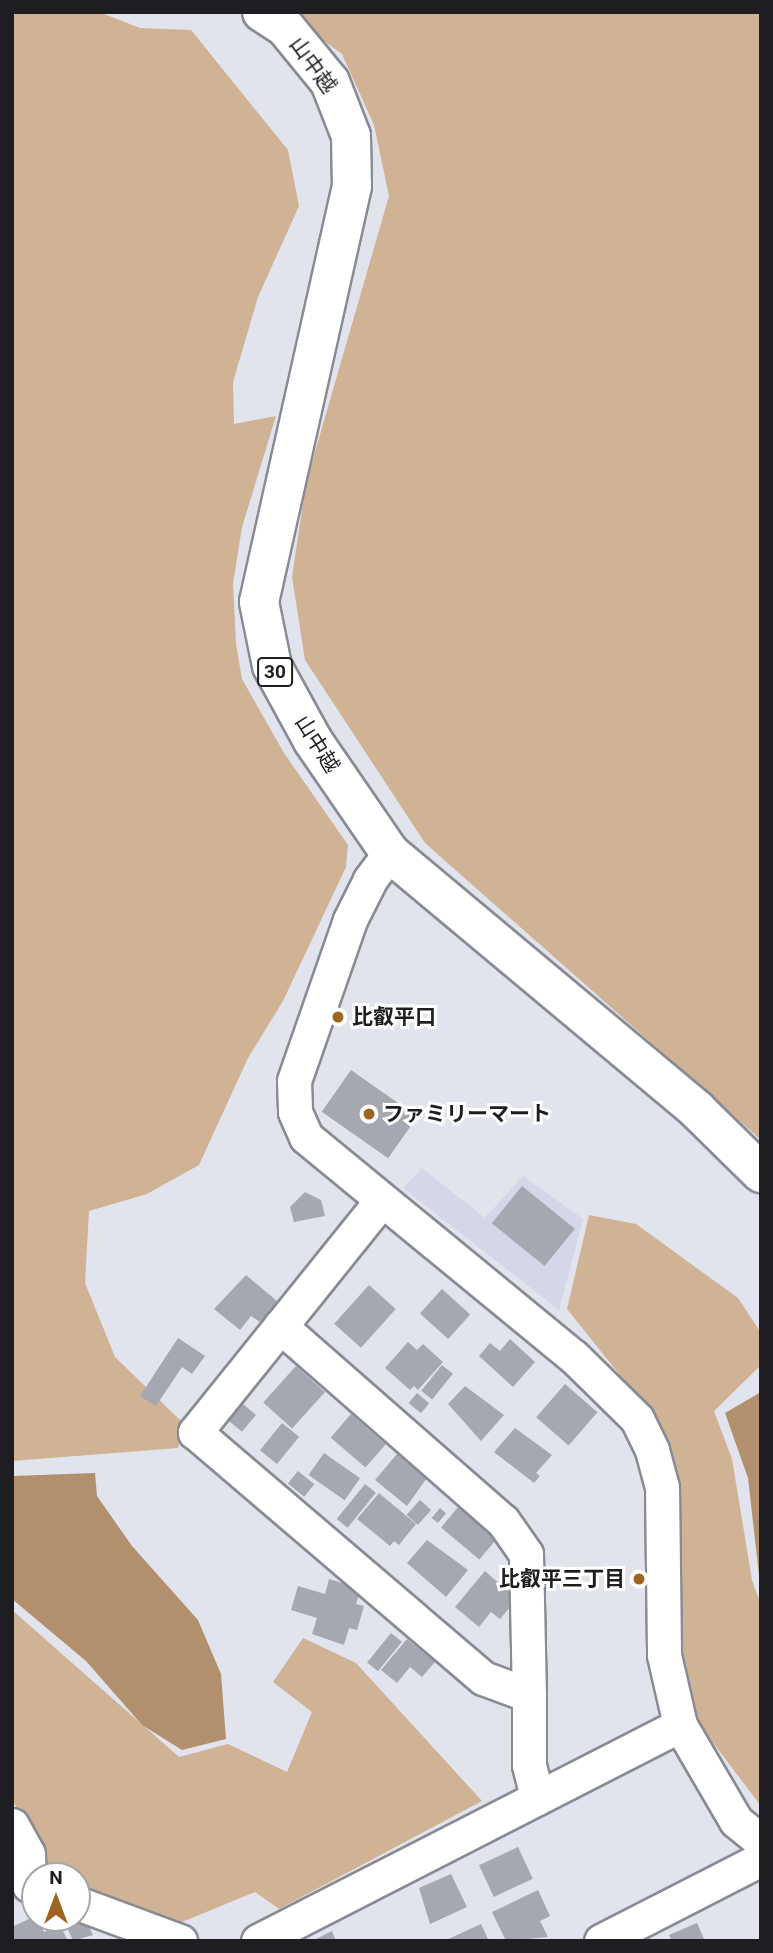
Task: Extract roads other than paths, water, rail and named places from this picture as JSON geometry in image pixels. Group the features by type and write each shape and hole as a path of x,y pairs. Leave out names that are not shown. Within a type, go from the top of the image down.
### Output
{"main road":[{"name":"山中越","path":"262,12 285,27 330,82 351,136 352,186 259,602 272,666 313,741 390,853 697,1110 761,1173"}],"street":[{"path":"390,853 370,880 350,920 294,1081 295,1112 306,1137 381,1202 573,1356 637,1419 652,1450 662,1488 664,1655 680,1725 736,1821 761,1841"},
{"path":"381,1202 195,1432 483,1678 529,1695"},
{"path":"280,1326 503,1521 526,1554 529,1766 537,1798"},
{"path":"258,1941 680,1725"},
{"path":"12,1825 29,1854 28,1862"},
{"path":"601,1941 761,1859"},
{"path":"91,1908 180,1941"}],"place":[{"name":"比叡平口","path":"338,1017"},
{"name":"ファミリーマート","path":"369,1114"},
{"name":"比叡平三丁目","path":"639,1579"}]}
